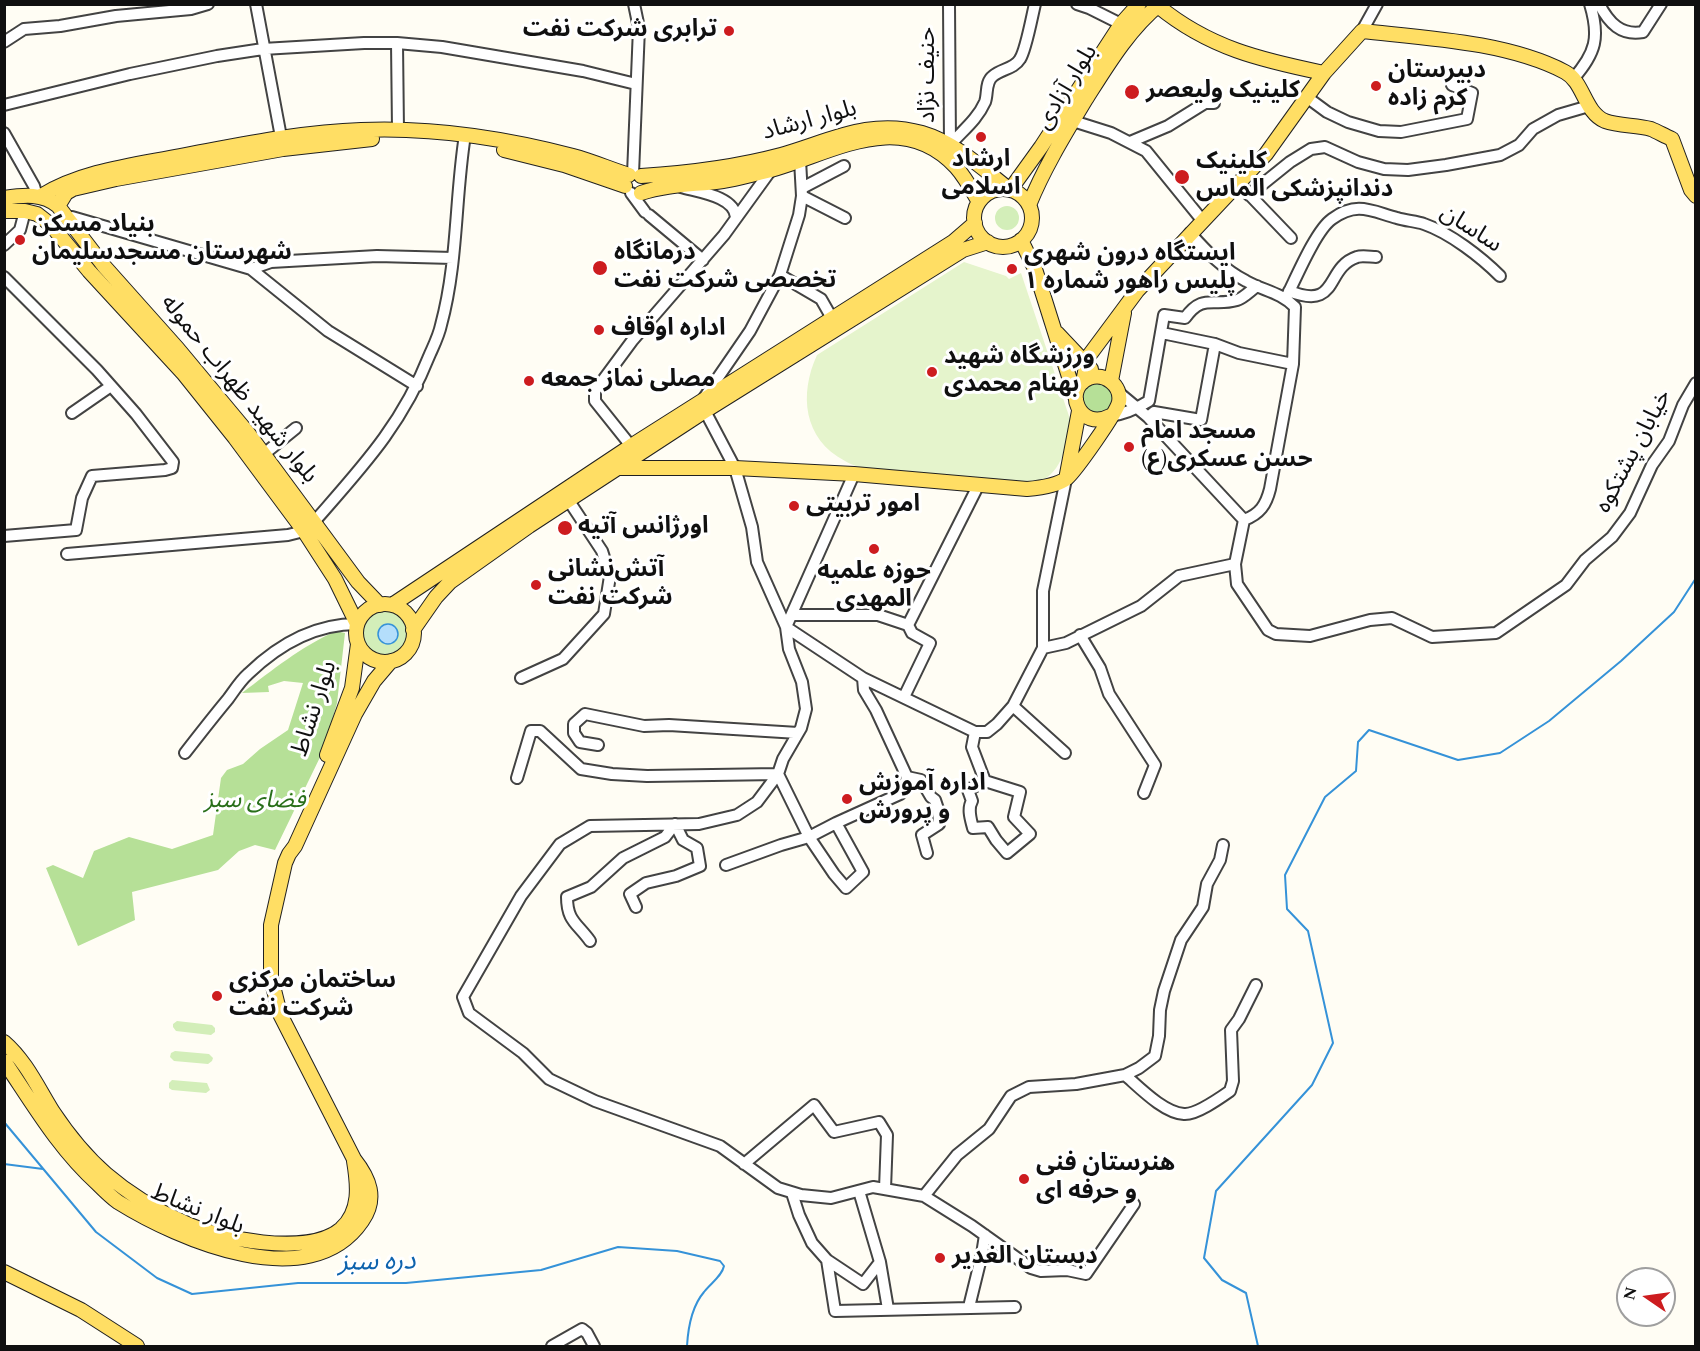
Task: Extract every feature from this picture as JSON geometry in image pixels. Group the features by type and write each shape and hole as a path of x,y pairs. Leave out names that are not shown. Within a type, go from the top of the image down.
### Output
{"main road":[{"name":"بلوار آزادی","path":"1010,190 1041,147 1121,24 1139,4"},
{"name":"بلوار آزادی","path":"1029,205 1038,182 1106,68 1127,39 1159,5"},
{"path":"1159,5 1171,17 1231,50 1324,73"},
{"path":"1066,479 1079,386 1083,381 1088,357 1137,291 1266,154 1324,73 1362,31 1449,41 1524,55 1567,73 1589,106 1604,120 1651,129 1672,139 1695,196"},
{"name":"بلوار ارشاد","path":"633,183 675,185 724,181 778,164 862,129 883,128 924,134 950,145 1010,190"},
{"path":"36,196 86,176 281,137 360,130 398,130 465,139 633,183"},
{"name":"بلوار ارشاد","path":"633,183 703,170 800,160 867,138 903,138 931,148 949,160 958,169 979,202"},
{"path":"51,225 58,215 58,206 66,194 73,189 182,166 359,139 465,139"},
{"path":"1010,190 1024,198 1032,214 1027,233 1021,240 1005,247 988,242 979,234 975,223 976,208 979,202 993,191 1010,190"},
{"path":"4,198 36,196 50,199 58,206"},
{"name":"بلوار شهید ظهراب حموله","path":"58,206 104,266 178,349 264,454 309,526 357,624"},
{"path":"4,211 36,214 51,225"},
{"path":"51,225 68,219"},
{"path":"975,223 953,242 704,406 619,468 450,582 436,597 414,630 409,649 400,658 391,661 376,661 358,644 357,624 366,611 386,605 424,582 631,446 704,406 963,250 988,242"},
{"name":"بلوار شهید ظهراب حموله","path":"51,225 89,271 183,373 309,526 355,577 386,605"},
{"path":"1021,240 1035,269 1077,405 1090,419 1104,419 1110,416"},
{"path":"619,468 735,468 854,474 1027,489 1042,488 1066,479 1098,438 1118,405 1110,383 1125,309"},
{"path":"1054,329 1087,366 1110,383"},
{"path":"1067,344 1092,352"},
{"path":"1083,381 1096,376 1110,383"},
{"path":"340,590 349,594 354,593 357,585 355,577"},
{"path":"424,582 423,595 436,597"},
{"path":"386,605 404,612 409,617 414,630"},
{"name":"بلوار نشاط","path":"289,854 288,847 294,829 326,758 352,688 358,644"},
{"name":"بلوار نشاط","path":"4,1061 48,1128 78,1166 117,1201 171,1229 227,1251 268,1258 306,1256 337,1246 355,1231 368,1213 370,1190 366,1174 354,1159 280,1014 271,978 271,925 277,892 289,854 295,846 355,714 374,681 391,661"},
{"name":"بلوار نشاط","path":"4,1041 23,1063 80,1151 108,1176 147,1203 184,1223 229,1237 277,1243 310,1242 326,1237 340,1229 351,1215 357,1200 358,1185 354,1159"},
{"path":"4,1272 81,1310 137,1347"}],"street":[{"path":"4,42 24,29 60,26 116,16 191,9 208,4"},
{"path":"256,4 281,137"},
{"path":"634,4 639,28 633,183 647,214 703,260"},
{"name":"حنیف نژاد","path":"949,4 950,145"},
{"path":"950,145 969,127 979,113 986,100 987,85 993,76 1008,70 1021,59 1035,4"},
{"path":"1077,4 1090,6 1121,24"},
{"path":"1362,31 1377,4"},
{"path":"1573,79 1590,55 1597,36 1590,4"},
{"path":"1599,4 1616,28 1634,34 1643,32 1661,4"},
{"path":"397,43 398,130"},
{"path":"4,105 130,74 217,56 263,49 397,43 442,47 583,71 636,84"},
{"path":"1308,98 1327,112 1348,122 1378,131 1401,132 1467,119 1472,93 1452,85"},
{"path":"1130,142 1168,126 1205,103 1214,103"},
{"path":"1249,195 1290,162 1311,149 1325,147 1358,162 1384,169 1408,170 1455,164 1500,155 1519,145 1533,129 1558,115 1589,106"},
{"path":"1073,121 1111,133 1146,152 1202,220"},
{"path":"4,133 34,186 36,196"},
{"path":"67,554 288,535 309,526 374,454 397,422 417,386 441,325 453,258 465,139"},
{"path":"800,160 802,192 799,215 780,275 750,331 704,406 735,468 752,527 757,562 786,627 789,649 802,682 806,709 798,733 783,759 778,774 757,802 737,815 699,824 590,826 560,844 521,896 463,997 469,1013 523,1053 549,1079 595,1101 720,1146 778,1188 792,1193 831,1198 873,1187 924,1196 1031,1268 1041,1271 1067,1270 1086,1274 1134,1204"},
{"path":"631,446 595,401 595,391 632,341 703,260 778,164"},
{"path":"802,192 844,166"},
{"path":"1238,183 1292,238"},
{"path":"675,185 720,198 731,204 736,210 736,217"},
{"path":"802,192 845,218"},
{"name":"ساسان","path":"1288,294 1317,238 1329,222 1350,208 1366,208 1408,222 1423,223 1442,232 1487,262 1500,276"},
{"path":"4,245 20,230 27,212"},
{"path":"68,219 72,217 251,269 328,331 417,386"},
{"path":"1190,233 1212,258 1246,281 1257,286 1303,296 1315,297 1325,293 1346,264 1358,256 1376,257"},
{"path":"251,269 271,262 365,256 453,258"},
{"path":"780,275 821,299 833,320"},
{"path":"4,277 111,386 173,462 172,468 165,470 92,476 82,498 76,530 4,536"},
{"path":"1110,416 1124,414 1149,401 1164,315 1185,318 1199,303 1239,300 1257,286"},
{"path":"1110,383 1148,417 1244,520 1255,516 1266,504 1293,364 1295,307 1288,294"},
{"path":"1162,333 1293,364"},
{"path":"1148,417 1154,412 1201,420 1215,344"},
{"name":"خیابان پشتکوه","path":"1244,520 1235,564 1237,584 1268,630 1276,634 1310,636 1370,620 1392,618 1432,637 1496,633 1566,585 1585,560 1612,537 1630,513 1652,465 1669,441 1683,405 1695,383"},
{"path":"72,413 111,386"},
{"path":"264,454 296,428"},
{"path":"786,627 854,474"},
{"path":"786,627 863,678 975,732 987,732 1013,706 1043,648 1043,591 1066,479"},
{"path":"908,625 979,484"},
{"path":"521,678 563,659 604,614 610,576 602,551 569,501"},
{"path":"1043,648 1066,643 1141,606 1179,576 1235,564"},
{"path":"792,615 878,615 908,625 912,633 930,642 904,697"},
{"path":"185,753 247,674 268,658 295,639 321,628 339,624 357,624"},
{"path":"1080,635 1100,668 1109,694 1155,765 1144,793"},
{"path":"726,865 809,837 900,794 907,777 876,710 864,690 863,678"},
{"path":"1013,706 1065,753"},
{"path":"598,745 580,742 574,733 574,724 585,714 644,726 669,725 798,733"},
{"path":"517,778 531,731 540,731 581,769 647,776 778,774"},
{"path":"975,732 972,747 985,781"},
{"path":"778,774 809,837 846,888 863,872 836,823"},
{"path":"907,777 921,780 931,797 936,800 939,824 922,835 927,853"},
{"path":"985,781 1020,792 1014,817 1030,834 1008,853 988,827 974,828 970,813 972,801 968,790 985,781"},
{"path":"636,907 630,894 646,883 676,876 700,866 697,848 683,840 675,824"},
{"path":"590,941 572,921 567,911 567,897 591,887 623,858 665,837 675,824"},
{"path":"924,1196 957,1155 989,1129 1011,1096 1029,1087 1076,1084 1125,1076 1155,1056 1160,1036 1160,1010 1164,991 1181,940 1203,907 1207,884 1220,860 1223,845"},
{"path":"1125,1076 1169,1111 1186,1115 1209,1105 1230,1091 1233,1081 1231,1030 1256,985"},
{"path":"744,1164 814,1105 834,1132 879,1122 887,1135 885,1188"},
{"path":"859,1191 880,1262 888,1309"},
{"path":"792,1193 812,1243 827,1260 863,1284 880,1262"},
{"path":"969,1307 985,1235"},
{"path":"827,1260 835,1311 1016,1307"},
{"path":"552,1347 582,1329 587,1333 594,1347"}],"green space":[{"path":"1007,206 1012,207 1018,213 1018,223 1012,229 1007,230 1002,229 996,223 995,218 996,213 1002,207"},
{"name":"ورزشگاه شهید بهنام محمدی","path":"964,262 1009,279 1021,273 1070,419 1061,460 1049,476 1031,485 872,471 858,467 831,452 820,441 808,414 808,385 817,355"},
{"path":"1104,381 1115,395 1110,412 1088,414 1080,392 1087,383"},
{"path":"386,610 402,617 409,633 402,649 386,656 370,649 363,633 370,617"},
{"name":"فضای سبز","path":"336,631 345,633 337,703 324,749 275,850 255,845 239,851 218,870 132,892 135,920 78,946 46,868 53,865 83,878 94,851 129,837 172,849 213,835 221,778 227,770 243,764 288,730 303,683 284,681 268,686 269,692 242,693 298,652"},
{"path":"177,1021 212,1025 215,1032 211,1035 176,1031 173,1024"},
{"path":"175,1051 209,1054 213,1058 208,1064 174,1061 170,1057"},
{"path":"172,1080 207,1083 210,1090 206,1093 172,1090 169,1088 169,1083"}],"water":[{"path":"388,624 395,627 398,634 395,641 388,644 381,641 378,634 381,627"}],"waterway":[{"path":"1258,1346 1246,1293 1222,1280 1204,1258 1216,1191 1312,1085 1333,1043 1308,931 1287,909 1285,875 1325,797 1356,771 1358,742 1369,730 1458,760 1500,753 1549,721 1621,661 1674,612 1696,578"},
{"name":"دره سبز","path":"4,1122 96,1232 157,1278 192,1294 298,1283 406,1283 541,1270 618,1247 677,1251 720,1261 724,1266 696,1304 687,1346"},
{"path":"4,1164 43,1169"}],"place":[{"name":"ترابری شرکت نفت","path":"729,31"},
{"name":"دبیرستان کرم زاده","path":"1376,86"},
{"name":"کلینیک ولیعصر","path":"1132,92"},
{"name":"ارشاد اسلامی","path":"981,137"},
{"name":"کلینیک دندانپزشکی الماس","path":"1182,177"},
{"name":"بنیاد مسکن شهرستان مسجدسلیمان","path":"20,240"},
{"name":"درمانگاه تخصصی شرکت نفت","path":"600,268"},
{"name":"ایستگاه درون شهری پلیس راهور شماره ۱","path":"1012,269"},
{"name":"اداره اوقاف","path":"599,330"},
{"name":"ورزشگاه شهید بهنام محمدی","path":"932,372"},
{"name":"مصلی نماز جمعه","path":"529,381"},
{"name":"مسجد امام حسن عسکری(ع)","path":"1129,447"},
{"name":"امور تربیتی","path":"794,506"},
{"name":"اورژانس آتیه","path":"565,528"},
{"name":"حوزه علمیه المهدی","path":"874,549"},
{"name":"آتش‌نشانی شرکت نفت","path":"536,585"},
{"name":"اداره آموزش و پرورش","path":"847,799"},
{"name":"ساختمان مرکزی شرکت نفت","path":"217,996"},
{"name":"هنرستان فنی و حرفه ای","path":"1024,1179"},
{"name":"دبستان الغدیر","path":"940,1258"}]}
